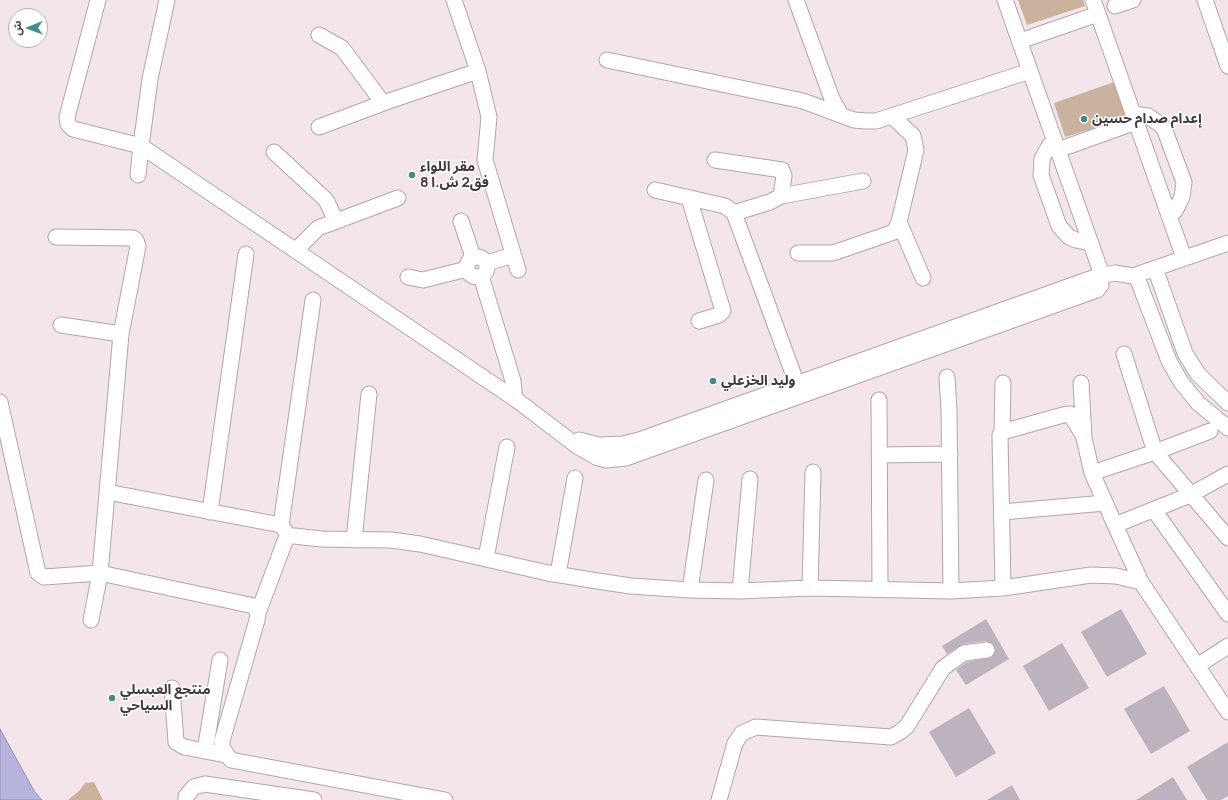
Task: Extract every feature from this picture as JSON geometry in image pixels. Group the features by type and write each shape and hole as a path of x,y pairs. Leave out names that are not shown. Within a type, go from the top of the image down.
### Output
{"street":[{"path":"98,0 67,117 68,124 73,129 141,146 515,399 555,427 577,446 596,457 615,460 626,458 1097,290 1101,285 1100,275 1091,243 1005,0"},
{"path":"138,175 150,79 165,0"},
{"path":"454,0 478,71 489,117 485,160 518,270"},
{"path":"796,0 832,99 841,115"},
{"path":"1115,6 1133,0"},
{"path":"1204,0 1228,66"},
{"path":"1020,41 1096,7 1184,258"},
{"path":"319,35 342,48 383,103"},
{"path":"607,60 803,101 841,115 866,121 876,121 1030,72"},
{"path":"319,127 383,103 478,71"},
{"path":"798,253 832,253 894,232 899,222 916,150 913,136 892,116"},
{"path":"1091,243 1069,237 1058,226 1041,175 1042,159 1050,146 1057,146 1135,118 1148,116 1161,125 1165,131 1184,182 1182,197 1169,216"},
{"path":"274,152 326,200 336,221"},
{"path":"715,160 782,170 784,176 781,196"},
{"path":"734,214 770,202 781,196 863,181"},
{"path":"655,190 725,206 734,214 797,384"},
{"path":"296,250 318,228 398,198"},
{"path":"689,198 723,311 719,315 699,321"},
{"path":"460,221 470,263 470,274 475,277 484,270 513,255"},
{"path":"899,222 923,278"},
{"path":"56,237 132,238 136,240 138,246 121,334 100,573 91,620"},
{"path":"555,427 588,443 598,446 623,444 639,440 1100,275 1115,273 1132,276 1228,243"},
{"path":"210,512 246,254"},
{"path":"408,277 423,280 470,263"},
{"path":"1155,268 1185,353 1198,374 1228,403"},
{"path":"484,270 513,381 515,399"},
{"path":"1136,275 1169,361 1181,382 1198,403 1228,428"},
{"path":"313,300 285,531 279,555 258,613 258,620 223,732 222,748 231,760 238,763 281,769 445,800"},
{"path":"61,325 121,334"},
{"path":"1124,354 1154,452 1228,538"},
{"path":"947,377 950,454 951,591"},
{"path":"1003,383 1002,432 1000,435 1004,588"},
{"path":"1081,383 1084,438 1092,473 1114,525 1141,582 1228,712"},
{"path":"354,540 369,394"},
{"path":"879,400 880,589"},
{"path":"0,402 38,573 44,577 100,573 254,606 258,613"},
{"path":"1002,432 1063,414 1070,414 1084,438"},
{"path":"1092,473 1210,431"},
{"path":"486,558 507,447"},
{"path":"880,455 950,454"},
{"path":"810,588 813,472"},
{"path":"1114,525 1190,495 1228,474"},
{"path":"558,574 575,478"},
{"path":"740,591 750,479"},
{"path":"690,590 706,480"},
{"path":"107,492 210,512 285,531 354,540 392,540 420,544 558,574 631,586 690,590 740,591 810,588 951,591 1004,588 1091,575 1116,576 1141,582"},
{"path":"1002,512 1105,503"},
{"path":"1154,510 1228,614"},
{"path":"1197,666 1228,646"},
{"path":"719,800 735,743 742,733 756,727 891,736 900,732 907,726 943,668 964,653 987,650"},
{"path":"205,751 220,660"},
{"path":"172,688 176,742 184,747 226,755"},
{"path":"186,800 186,796 194,787 205,784 314,800"}],"shaded area":[{"path":"1018,0 1083,0 1085,6 1027,25"},
{"path":"1117,81 1128,118 1065,137 1054,103"},
{"path":"94,782 103,800 68,800 80,790 85,783"}],"water":[{"path":"0,729 34,791 42,800 0,800"}],"building":[{"path":"1121,609 1147,654 1107,677 1081,632"},
{"path":"986,619 1009,659 966,685 956,670 967,662 992,657 995,653 994,645 986,641 963,644 947,654 942,646"},
{"path":"1062,643 1089,688 1049,711 1023,666"},
{"path":"1164,686 1190,731 1151,754 1124,709"},
{"path":"969,708 996,753 956,777 929,732"},
{"path":"1228,742 1228,796 1221,800 1207,800 1187,767"},
{"path":"1173,777 1187,800 1136,800"},
{"path":"1012,785 1020,800 987,800"}],"place":[{"name":"إعدام صدام حسين","path":"1084,119"},
{"name":"مقر اللواء 8 فق2 ش.ا","path":"412,175"},
{"name":"وليد الخزعلي","path":"713,381"},
{"name":"منتجع العبسلي السياحي","path":"112,698"}]}
